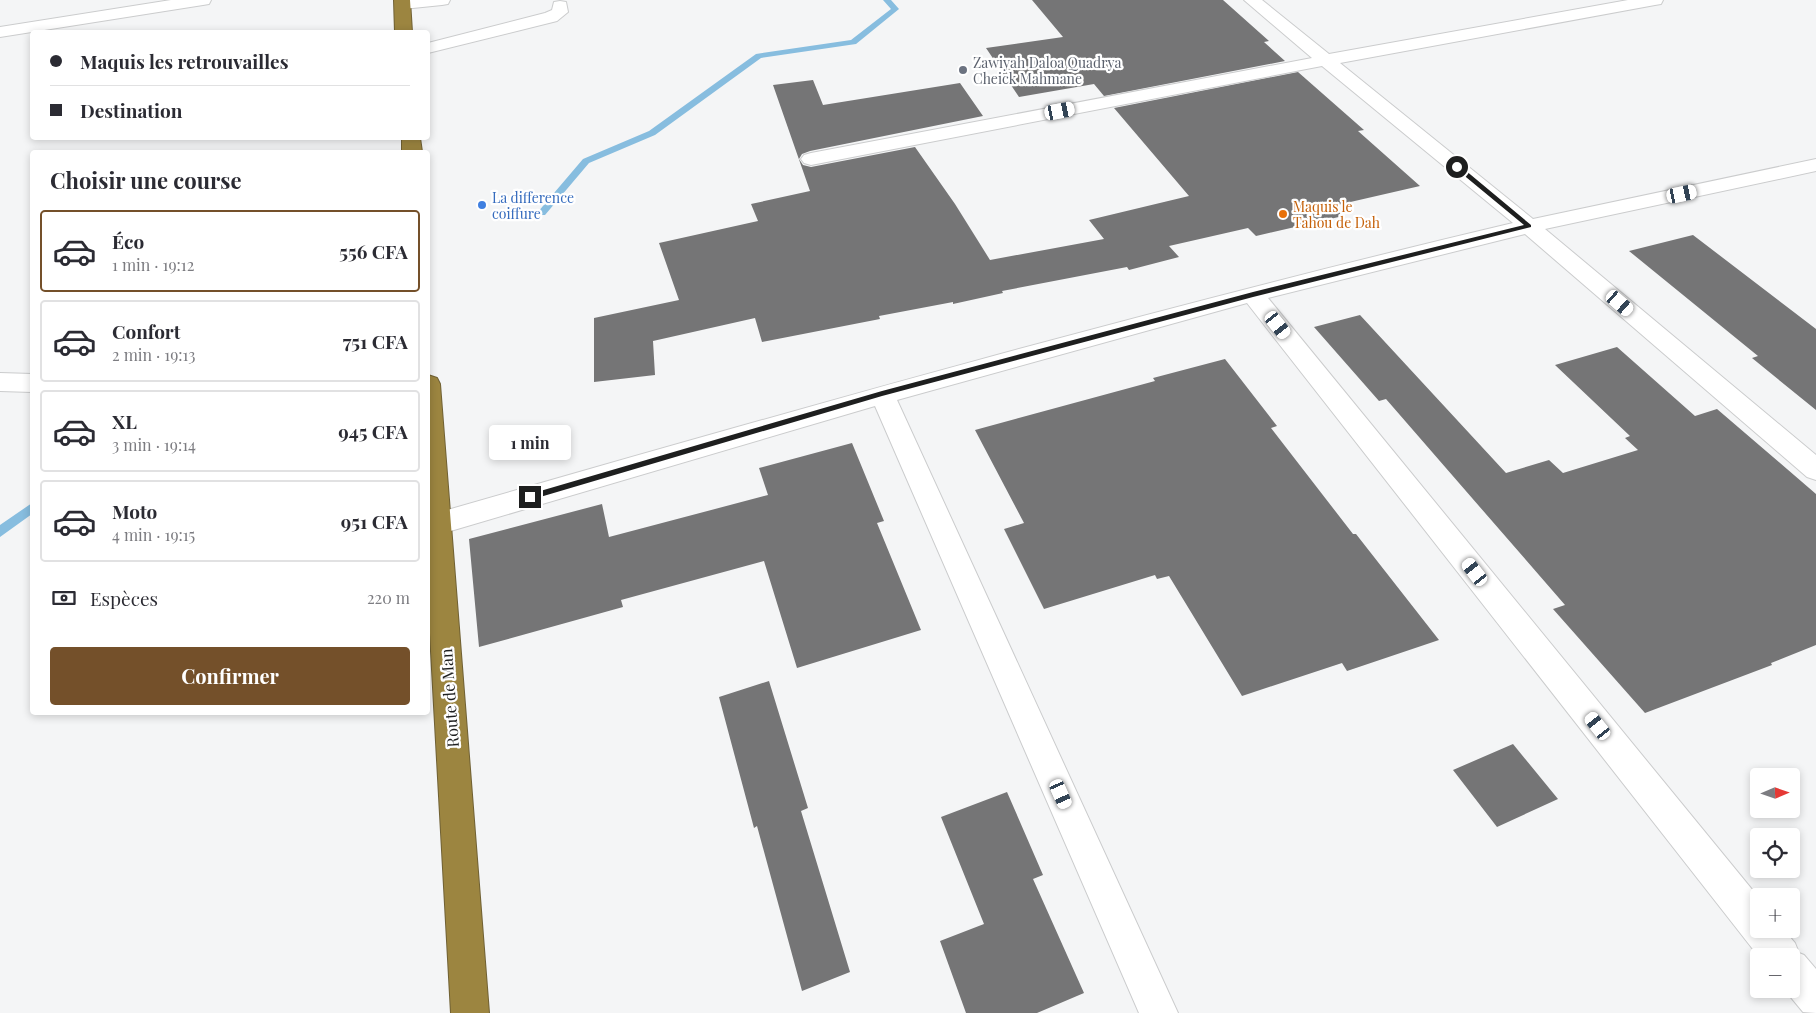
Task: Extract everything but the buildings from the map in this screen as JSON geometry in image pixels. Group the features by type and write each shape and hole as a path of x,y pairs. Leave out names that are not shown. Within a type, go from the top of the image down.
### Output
{"highway":[{"path":"402,2 404,30"},
{"name":"Route de Man","path":"430,415 470,1013"}],"street":[{"path":"0,32 203,0"},
{"path":"402,2 442,0"},
{"path":"1252,0 1529,226 1816,470"},
{"path":"811,159 1327,60 1655,0"},
{"path":"430,47 551,17 560,12 560,6"},
{"path":"437,524 882,394 1253,294 1529,226 1816,165"},
{"path":"1253,294 1750,917"},
{"path":"0,382 30,383"},
{"path":"882,394 1158,1013"},
{"path":"1767,938 1775,948"},
{"path":"1800,979 1816,999"}],"waterway":[{"path":"542,213 586,161 652,133 759,56 853,42 895,9 887,0"},
{"path":"0,532 30,510"}],"place":[{"name":"Zawiyah Daloa Quadrya Cheick Mahmane","path":"963,70"},
{"name":"La difference coiffure","path":"482,205"},
{"name":"Maquis le Tahou de Dah","path":"1283,214"}],"route":[{"path":"530,497 882,394 1253,294 1529,226 1457,167"}]}
